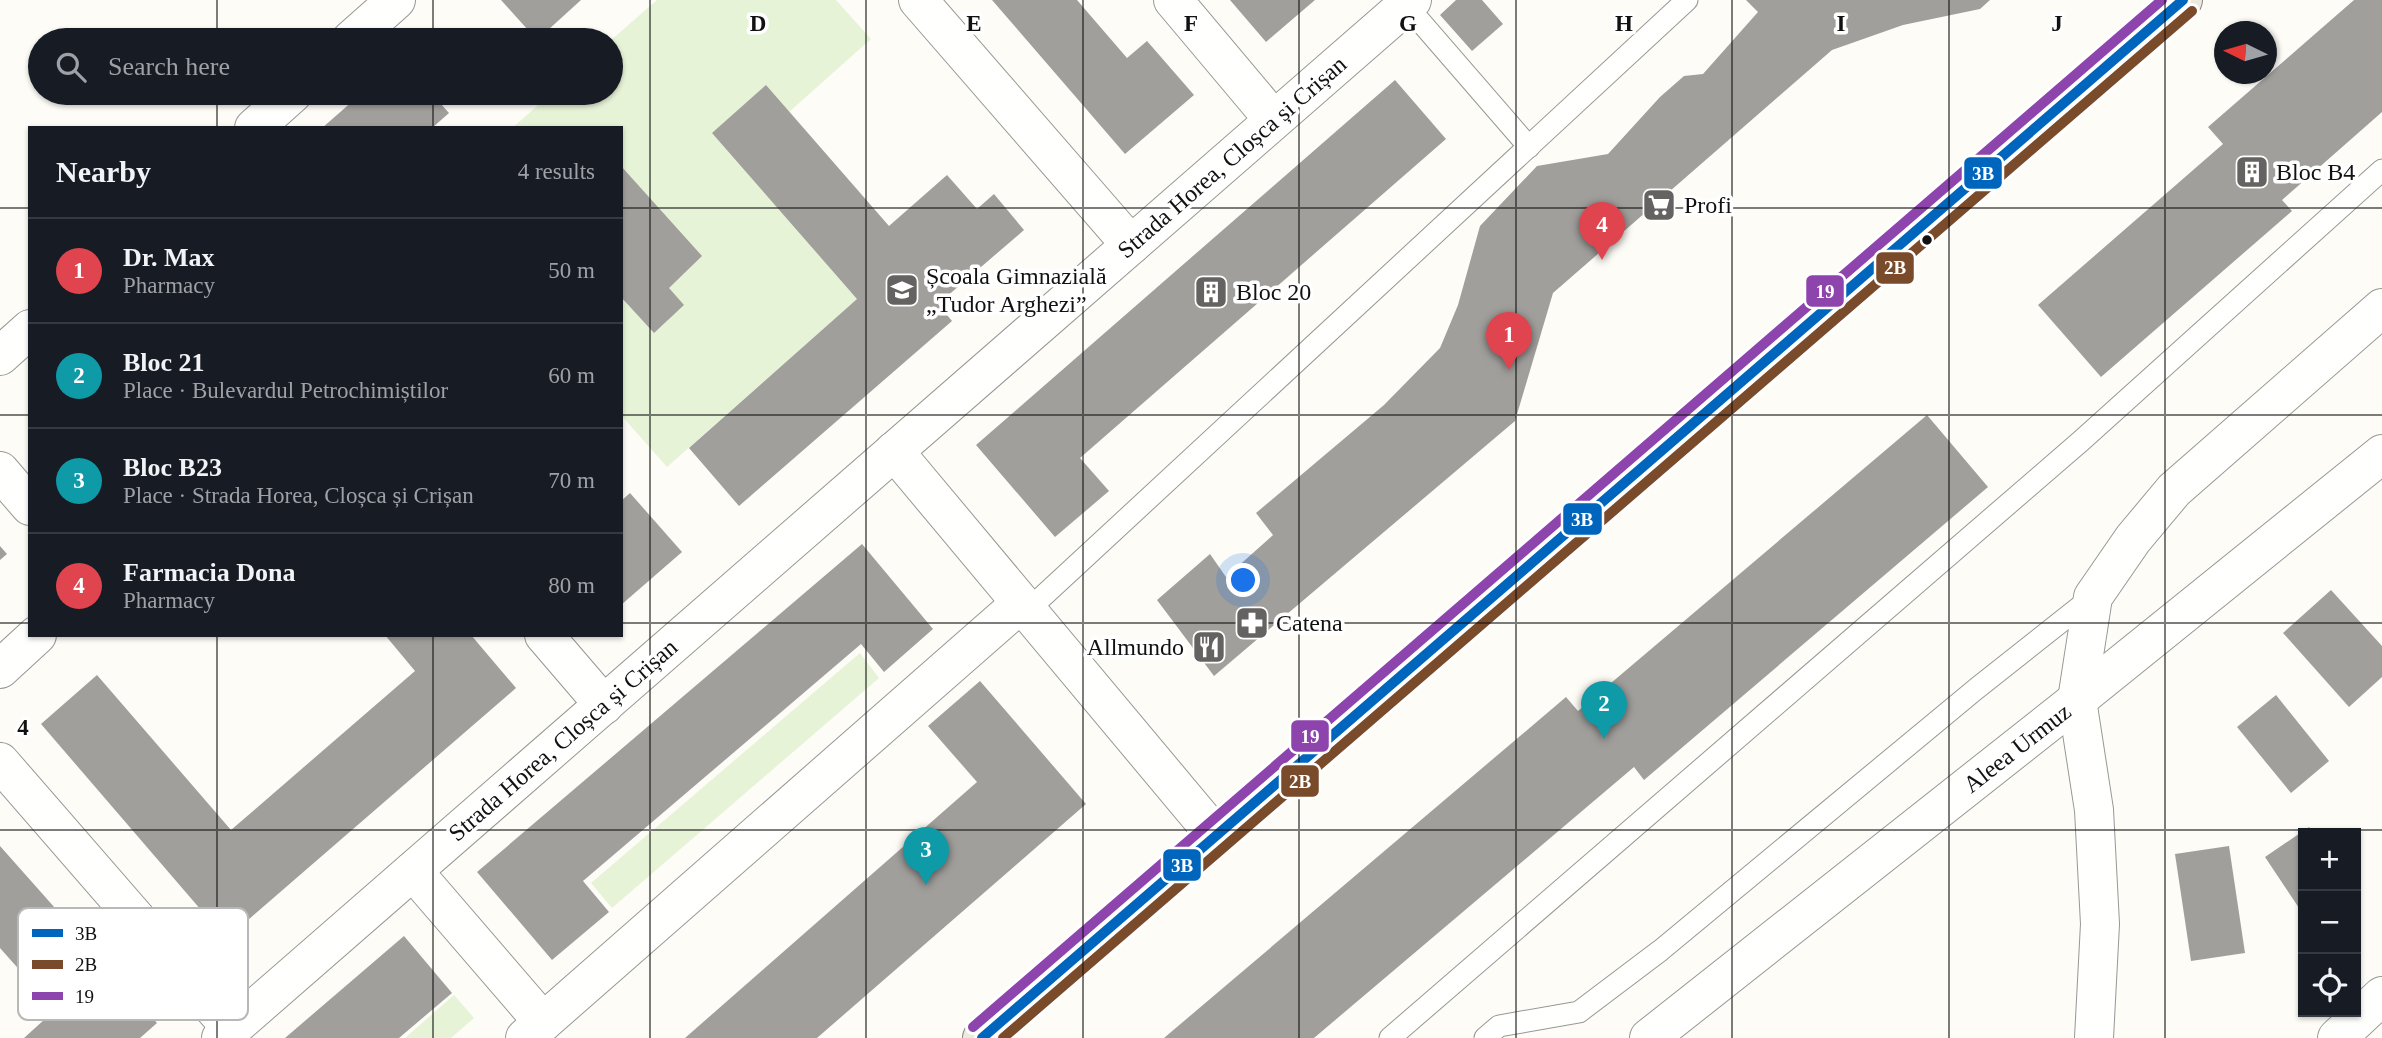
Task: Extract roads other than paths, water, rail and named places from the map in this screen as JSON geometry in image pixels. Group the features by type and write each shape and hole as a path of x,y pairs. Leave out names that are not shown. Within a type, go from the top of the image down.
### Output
{"main road":[{"path":"982,1038 2183,0"}],"street":[{"path":"364,28 396,0"},
{"path":"918,0 1131,245"},
{"path":"1172,0 1273,119"},
{"name":"Strada Horea, Cloșca și Crișan","path":"248,1015 1409,3"},
{"path":"256,126 280,105"},
{"path":"2094,1038 2100,924 2094,810 2077,700 2093,597 2133,540 2175,490 2382,308"},
{"path":"0,356 28,331"},
{"path":"894,451 1216,836"},
{"name":"Aleea Urmuz","path":"1649,1038 2077,700 2382,454"},
{"path":"0,471 28,504"},
{"path":"413,871 534,1030 1024,607"},
{"path":"0,669 35,637"},
{"path":"546,637 604,705"},
{"name":"Strada Horea, Cloșca și Crișan","path":"0,762 122,908"},
{"path":"2337,1038 2382,996"},
{"name":"Strada Horea, Cloșca și Crișan","path":"227,1033 242,1020"}],"lane":[{"path":"1024,607 1688,0"},
{"path":"1409,3 1529,147"},
{"path":"1390,1038 2081,441 2382,170"},
{"path":"1485,1038 1499,1026 1579,1012 1661,950 1976,689 2093,597"}],"place":[{"name":"Bloc B4","path":"2252,172"},
{"name":"Profi","path":"1659,205"},
{"name":"Farmacia Dona","path":"1602,260"},
{"name":"Școala Gimnazială „Tudor Arghezi”","path":"902,290"},
{"name":"Bloc 20","path":"1211,292"},
{"name":"Dr. Max","path":"1509,370"},
{"name":"Catena","path":"1252,623"},
{"name":"Allmundo","path":"1209,647"},
{"name":"Bloc 21","path":"1604,739"},
{"name":"Bloc B23","path":"926,885"}]}
